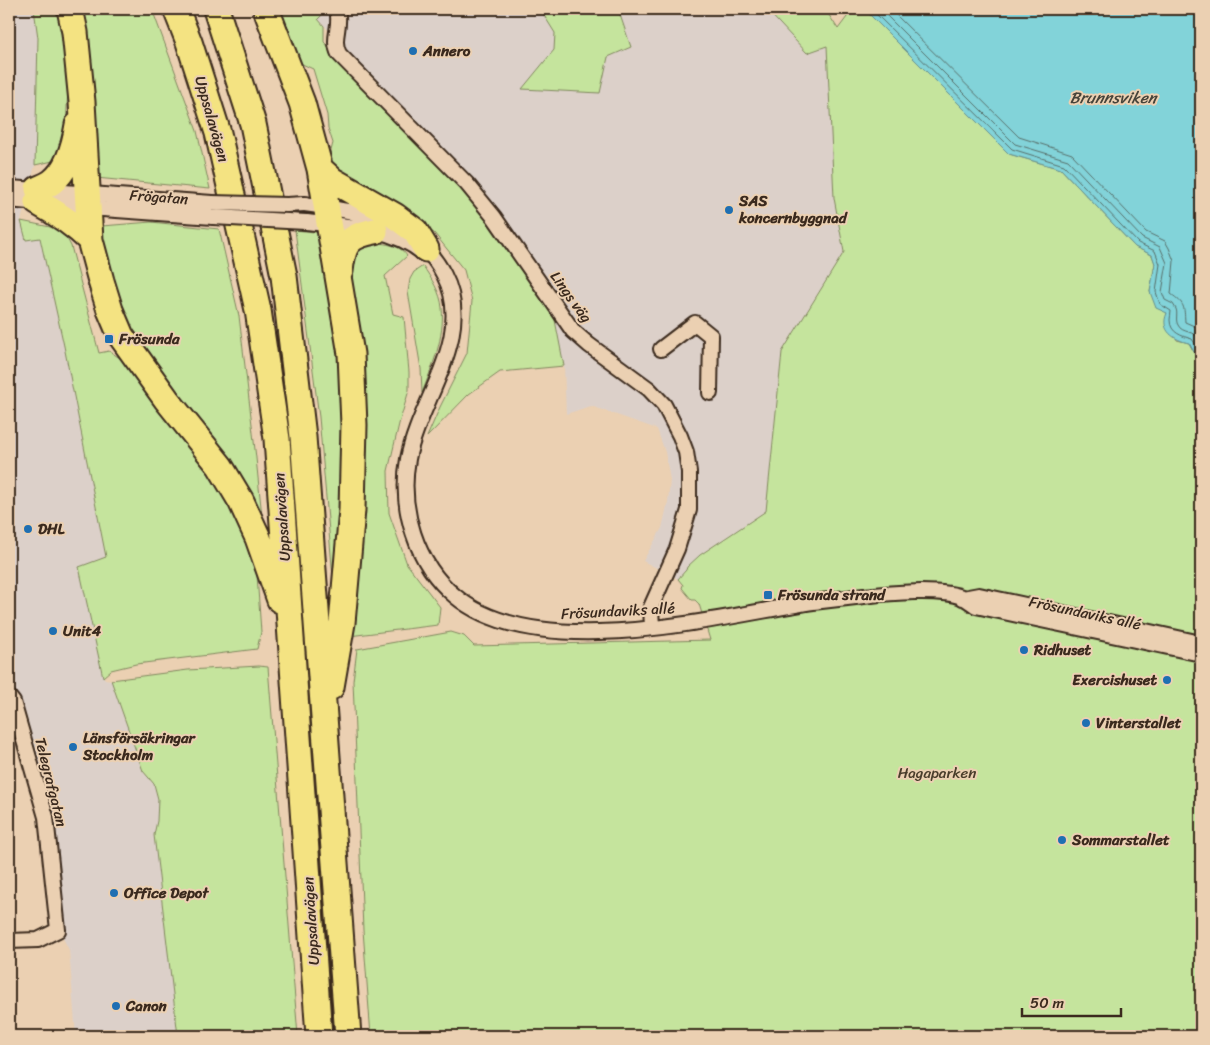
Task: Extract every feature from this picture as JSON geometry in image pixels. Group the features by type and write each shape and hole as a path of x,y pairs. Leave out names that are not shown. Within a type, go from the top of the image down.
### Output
{"highway":[{"path":"70,9 75,32 82,102 90,240 101,281 121,336 167,400 220,466 241,501 258,538 289,626"},
{"name":"Uppsalavägen","path":"176,9 189,42 218,133 258,310 277,439 319,1036"},
{"name":"Uppsalavägen","path":"216,9 253,124 284,276 303,437 348,1036"},
{"path":"266,9 302,103 320,169 317,214 340,281 351,363 354,425 352,510 342,623 324,727"},
{"path":"82,102 76,137 69,157 53,181 38,196 90,240"},
{"path":"320,169 339,184 396,216 415,231 432,257"},
{"path":"340,281 342,253 347,244 363,233 375,231"}],"street":[{"name":"Lings väg","path":"337,9 339,16 335,45 339,54 467,184 494,217 573,331 588,345 649,389 664,405 672,420 686,452 689,472 689,510 677,549 651,607 652,628"},
{"name":"Frögatan","path":"10,194 213,210 287,206 317,214"},
{"name":"Frösundaviks allé","path":"317,214 387,233 415,246 432,257"},
{"name":"Frösundaviks allé","path":"317,214 372,217 412,238 432,257 448,283 454,304 454,329 443,365 408,458 406,477 408,516 414,536 428,564 441,582 454,596 469,607 491,618 517,625 560,632 652,628 696,623 814,602 906,592 950,595 963,598 976,606 1201,654"},
{"path":"661,349 695,323 711,336 710,393"},
{"name":"Frösundaviks allé","path":"963,598 978,595 1201,643"},
{"name":"Telegrafgatan","path":"9,941 38,940 58,930 46,817 11,700"}],"shaded area":[{"path":"9,9 34,9 38,38 35,165 21,221 26,240 40,237 106,557 80,567 103,676 105,679 111,680 143,771 154,784 158,799 154,835 180,1036 76,1036 69,950 59,930 47,817 9,696"},
{"path":"328,9 825,9 844,252 782,352 766,511 700,555 678,579 643,561 662,528 668,502 670,480 665,452 657,429 591,406 566,414 564,366 547,284 471,181 318,19"}],"green space":[{"path":"34,9 58,9 68,87 66,127 62,145 53,161 35,165 38,38"},
{"path":"78,9 152,9 197,131 210,189 96,178"},
{"path":"279,9 328,9 318,19 324,26 324,42 475,203 553,310 564,366 500,372 469,394 427,437 467,353 472,301 464,270 434,233 331,172 328,162 333,143 328,128 327,115 313,69 300,63"},
{"path":"540,9 618,9 631,47 608,57 600,93 522,89 554,50 555,33"},
{"name":"Hagaparken","path":"766,9 825,9 838,29 853,9 864,9 1009,154 1061,169 1135,247 1152,255 1155,263 1150,292 1167,313 1177,340 1189,343 1194,352 1201,355 1201,1036 371,1036 363,930 353,681 357,649 451,632 464,636 474,646 710,640 699,604 692,600 682,588 683,585 678,579 700,555 766,511 782,352 844,252 834,198 827,46 807,53"},
{"path":"21,221 55,228 64,233 71,246 99,353 109,351 126,362 219,480 240,517 257,575 261,632 257,649 136,664 111,670 103,677 79,567 106,557 64,346 40,238 26,240"},
{"path":"151,222 219,229 239,316 264,536 118,311 104,254 102,226"},
{"path":"295,230 324,233 344,368 337,623 319,417"},
{"path":"369,242 395,246 407,256 385,276 393,314 404,317 409,372 409,390 388,471 389,513 407,564 440,607 438,625 349,636 364,368 350,264 355,251"},
{"path":"423,266 440,297 442,330 437,352 422,393 421,369 408,292 410,279 414,272"},
{"path":"268,667 298,1036 178,1036 154,835 158,799 154,784 143,771 111,680 188,670"}],"water":[{"name":"Brunnsviken","path":"864,9 1201,9 1201,355 1194,352 1189,343 1179,340 1170,334 1165,325 1167,313 1156,308 1150,292 1155,264 1152,255 1135,247 1061,169 1009,154"}],"place":[{"name":"Annero","path":"413,51"},
{"name":"SAS koncernbyggnad","path":"729,210"},
{"name":"Frösunda","path":"109,339"},
{"name":"DHL","path":"28,529"},
{"name":"Frösunda strand","path":"768,595"},
{"name":"Unit4","path":"53,631"},
{"name":"Ridhuset","path":"1024,650"},
{"name":"Exercishuset","path":"1167,680"},
{"name":"Vinterstallet","path":"1086,723"},
{"name":"Länsförsäkringar Stockholm","path":"73,747"},
{"name":"Sommarstallet","path":"1062,840"},
{"name":"Office Depot","path":"114,893"},
{"name":"Canon","path":"116,1006"}]}
